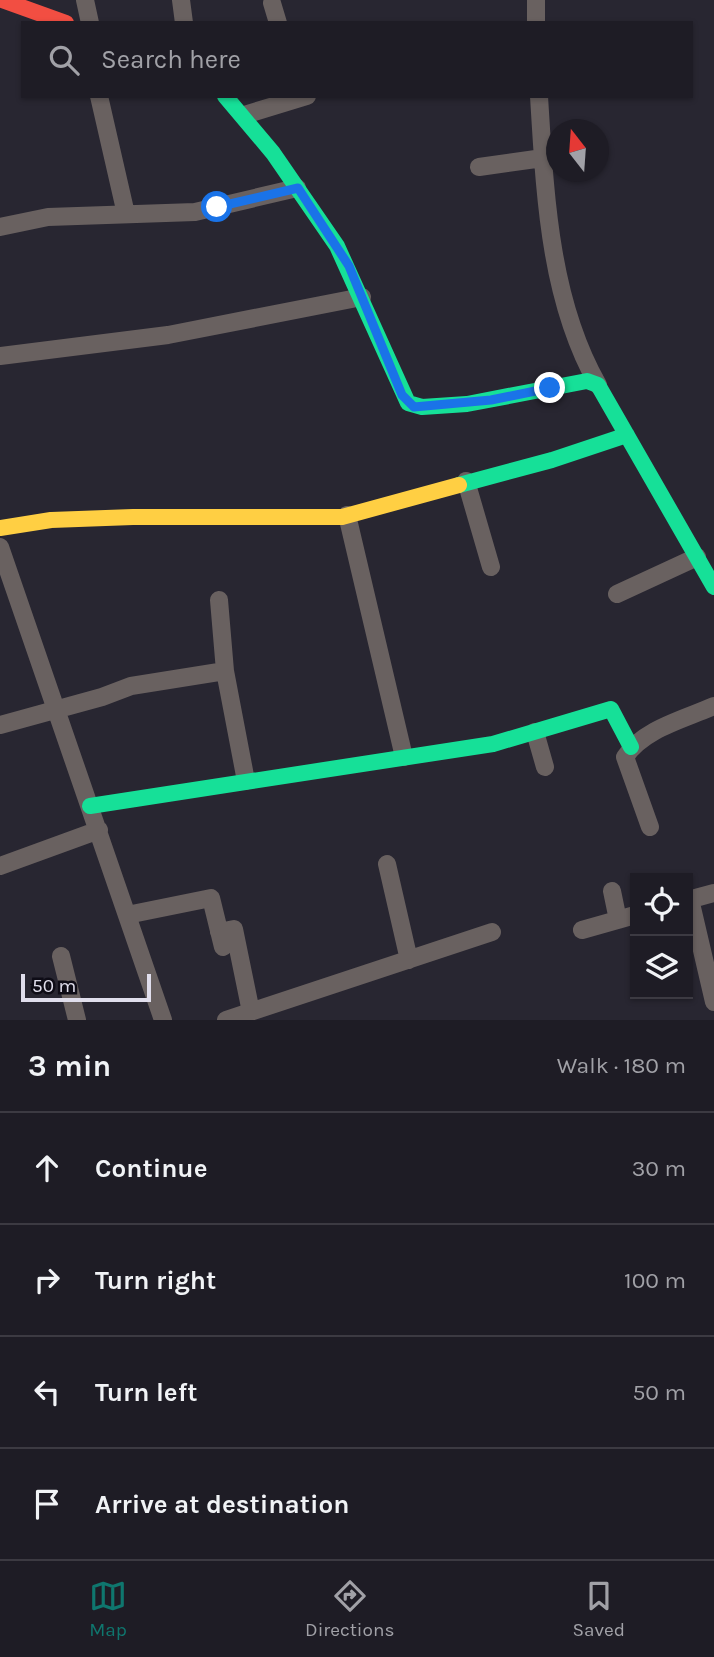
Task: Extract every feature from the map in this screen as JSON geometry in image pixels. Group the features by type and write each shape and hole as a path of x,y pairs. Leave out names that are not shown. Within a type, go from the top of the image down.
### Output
{"street":[{"path":"2,0 60,21"},
{"path":"85,0 90,21"},
{"path":"181,0 184,21"},
{"path":"536,0 536,21"},
{"path":"272,3 277,21"},
{"path":"99,98 126,214"},
{"path":"227,98 244,116 298,188 337,246 362,297 402,395 414,407 491,400 587,381 598,385"},
{"path":"244,116 301,98"},
{"path":"539,98 543,158 558,277 571,325 598,385 714,587"},
{"path":"479,167 543,158"},
{"path":"0,227 48,217 195,212 298,188"},
{"path":"0,356 168,335 362,297"},
{"path":"0,528 51,520 347,515 552,460 627,435"},
{"path":"466,481 491,567"},
{"path":"347,515 404,757"},
{"path":"0,547 163,1020"},
{"path":"617,594 697,557"},
{"path":"219,600 225,671 246,781"},
{"path":"0,725 102,697 131,686 225,671"},
{"path":"650,827 625,757 631,747 647,735 714,706"},
{"path":"90,806 493,744 611,709 631,747"},
{"path":"535,732 545,767"},
{"path":"0,866 99,830"},
{"path":"387,864 409,960"},
{"path":"582,930 627,917 612,891"},
{"path":"693,898 714,893"},
{"path":"127,915 211,898 221,939 234,929 251,1012"},
{"path":"693,915 714,998"},
{"path":"226,1020 492,932"},
{"path":"61,956 77,1020"}],"traffic: fast":[{"path":"227,98 273,153 337,246 408,403 422,407 467,404 587,381 598,385 714,587"},
{"path":"459,485 552,460 627,435"},
{"path":"90,806 493,744 611,709 631,747"}],"traffic: slow":[{"path":"0,528 51,520 133,517 342,517 459,485"}],"traffic: jam":[{"path":"2,0 60,21"}],"route":[{"path":"217,207 298,188 349,266 402,395 414,407 491,400 550,388"}]}
